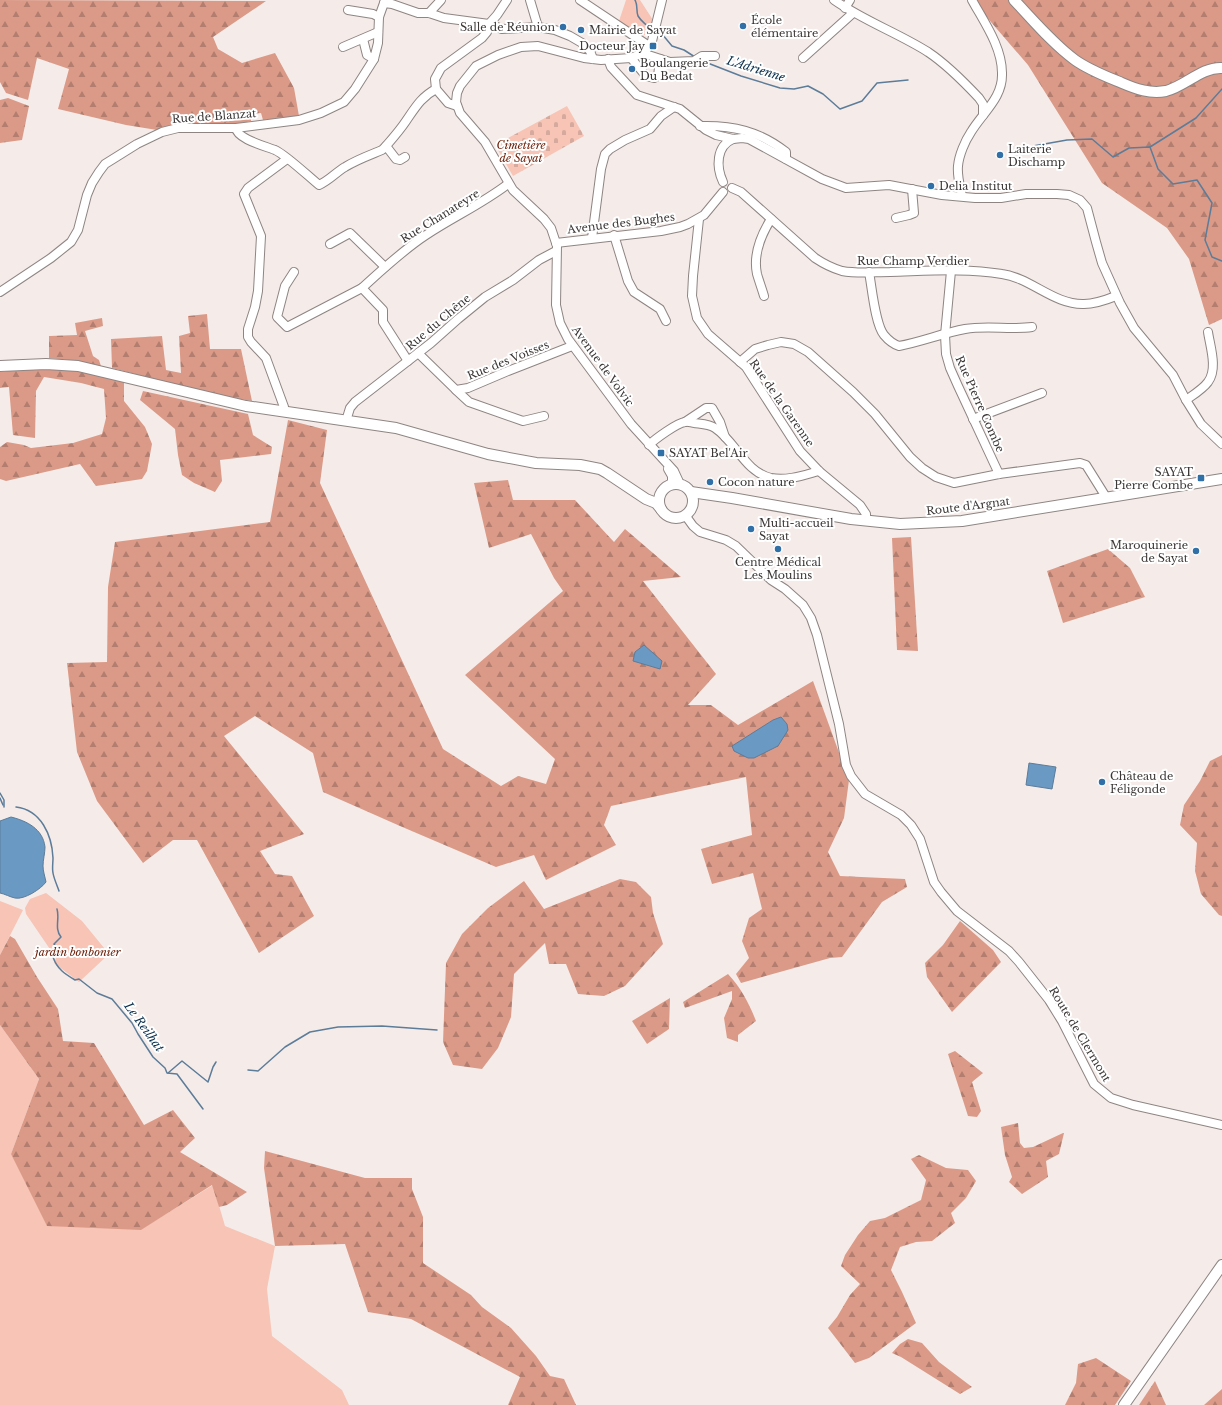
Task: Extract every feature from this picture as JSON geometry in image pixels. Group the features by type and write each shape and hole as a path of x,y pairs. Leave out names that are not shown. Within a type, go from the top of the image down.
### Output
{"main road":[{"path":"1014,0 1056,43 1074,59 1097,72 1136,88 1150,92 1166,91 1183,84 1205,71 1222,68"},
{"path":"0,366 46,364 78,366 210,398 283,412 396,428 488,454 536,463 580,465 600,469 616,478 638,494 656,503 662,509"},
{"name":"Route d'Argnat","path":"692,496 718,496 866,521 900,524 962,521 1222,479"},
{"path":"638,494 647,496 656,495 667,486 676,484 692,496 690,511 685,515 678,517 672,517 665,514 659,502 662,491"},
{"path":"1124,1405 1222,1265"}],"street":[{"path":"429,13 441,0"},
{"path":"236,128 236,131 241,136 277,151 319,185 329,181 337,172 382,150 386,146 426,94 436,89 435,80 441,68 482,38 489,24 507,0"},
{"path":"530,0 538,27"},
{"path":"580,0 649,46"},
{"path":"457,106 457,93 472,70 481,63 513,49 538,46 593,59 631,58 642,53 649,46 654,37 662,0"},
{"path":"834,0 845,8 890,30 934,56 979,98 984,106 983,115"},
{"path":"845,8 850,0"},
{"path":"962,196 958,174 959,161 968,137 998,95 1002,73 999,54 991,34 972,0"},
{"path":"386,1 418,13 429,13 444,18 489,24 502,29 538,27 556,30 574,38 590,51 593,59"},
{"name":"Rue de Blanzat","path":"0,292 51,258 73,239 80,226 87,195 92,183 103,167 113,158 167,130 178,128 236,128 299,120 313,116 344,102 350,97 371,66 374,59 378,42 379,17 386,1"},
{"path":"348,10 373,14 379,17"},
{"path":"802,58 853,12"},
{"path":"343,47 378,32"},
{"path":"362,39 367,55 374,59"},
{"path":"642,53 670,62 694,61 702,56 715,56"},
{"path":"631,58 646,76 654,78 658,76 660,59"},
{"path":"608,59 611,67 637,94 683,111 700,126 716,135 733,139 749,139 822,179 840,186 852,188 889,185 942,195 1001,198 1029,194 1058,194 1073,196 1080,200 1088,208 1098,249 1116,296 1134,328 1173,375 1201,424 1222,444"},
{"name":"Avenue de Volvic","path":"436,89 448,103 457,106 460,112 485,142 508,184 521,199 548,223 553,232 556,247 557,309 560,323 572,346 618,407 651,447 674,471 676,484"},
{"path":"592,238 601,169 605,154 610,149 625,140 650,129 661,116 674,107"},
{"path":"700,126 720,126 754,133 766,138 786,152 786,159"},
{"path":"724,182 719,169 719,157 725,145 733,139"},
{"path":"386,146 396,159 400,160 405,157"},
{"path":"283,412 284,407 266,358 248,337 248,329 258,291 261,240 260,232 244,194 248,188 287,159"},
{"path":"724,182 729,182 732,188 728,192 723,192 720,186 724,182"},
{"name":"Rue Chanateyre","path":"294,272 285,286 277,317 288,327 362,288 405,249 426,235 492,197 508,184"},
{"name":"Rue Champ Verdier","path":"732,188 741,192 808,253 832,268 847,272 989,272 1013,276 1055,297 1078,304 1089,304 1116,296"},
{"path":"896,218 914,213 912,189"},
{"name":"Avenue des Bughes","path":"556,247 592,238 673,228 688,224 706,213 723,192"},
{"name":"Rue de la Garenne","path":"699,218 692,296 698,318 708,334 746,367 792,439 819,471 860,505 866,514 866,521"},
{"path":"764,296 757,274 758,256 760,240 771,219"},
{"path":"330,244 350,233 385,267"},
{"path":"614,235 628,282 634,292 660,309 666,321"},
{"name":"Rue du Chêne","path":"346,421 350,408 355,402 418,353 485,297 513,280 556,247"},
{"name":"Rue Pierre Combe","path":"951,271 945,335 946,354 950,368 999,474"},
{"path":"869,272 879,326 884,335 892,343 899,346 964,329 980,327 1032,327"},
{"path":"362,288 383,310 383,322 408,361"},
{"path":"1186,400 1206,384 1211,376 1212,364 1208,332"},
{"path":"740,362 755,349 781,342 794,344 808,352 854,392 875,414 910,457 922,468 936,477 954,483 999,474 1080,463 1086,465 1106,497"},
{"name":"Rue des Voisses","path":"418,353 456,390 468,388 572,346"},
{"path":"456,390 469,402 523,421 544,416"},
{"path":"973,419 1042,393"},
{"path":"651,447 656,438 685,422 706,408 712,408 720,422 725,437"},
{"path":"685,422 704,424 715,428 725,437 747,464 759,473 770,478 783,479 819,471"},
{"path":"804,474 808,459"},
{"name":"Route de Clermont","path":"685,515 693,526 700,532 726,540 736,546 771,580 803,605 808,611 817,635 839,724 846,764 851,776 865,794 901,816 911,825 920,839 934,882 941,892 957,910 1009,952 1019,962 1049,1000 1094,1084 1111,1098 1133,1106 1222,1125"}],"green space":[{"path":"0,0 266,1 213,37 218,49 242,63 275,53 294,88 299,116 263,120 261,113 251,114 251,121 230,125 157,130 126,125 58,109 69,69 37,58 28,100 6,93 0,82"},
{"path":"626,0 640,0 653,20 648,34 641,36 619,21"},
{"path":"972,0 1222,0 1222,319 1209,325 1189,259 1167,228 1102,183 1028,65"},
{"path":"8,98 29,106 22,140 0,143 0,100"},
{"name":"Cimetière de Sayat","path":"567,106 584,136 513,176 495,145"},
{"path":"207,314 210,349 241,349 252,401 216,395 112,368 111,339 162,336 166,370 181,373 179,336 190,333 188,316"},
{"path":"102,318 103,326 85,331 93,356 99,360 101,366 78,361 49,358 49,336 77,335 75,323"},
{"path":"58,367 124,380 124,401 145,427 152,444 147,471 142,479 96,486 80,464 6,481 0,479 0,447 7,442 24,445 31,448 73,443 102,434 106,418 104,389 81,383 44,377 36,391 35,438 13,435 9,387 0,388 0,372 32,368"},
{"path":"143,391 248,414 253,435 272,447 271,454 220,460 222,481 215,492 194,483 182,475 175,429 140,400"},
{"path":"288,420 327,430 320,483 443,749 501,786 518,776 546,784 555,759 465,675 563,591 554,578 531,534 489,548 474,483 508,480 513,500 575,500 614,542 625,529 681,577 643,581 716,674 688,705 711,705 738,725 813,681 849,780 844,818 828,852 840,876 905,879 907,887 882,902 842,957 830,958 741,983 736,974 749,958 742,941 749,918 762,909 753,873 712,884 701,849 752,835 746,777 611,806 604,825 616,845 546,880 534,855 496,867 323,792 313,753 255,716 224,736 304,834 260,851 275,874 292,876 314,916 259,953 197,840 173,840 143,863 97,801 77,752 67,663 107,662 108,587 115,542 270,522"},
{"path":"911,537 918,651 897,650 892,538"},
{"path":"1108,549 1130,568 1145,597 1063,623 1047,571"},
{"path":"1222,755 1222,916 1219,915 1201,894 1195,871 1197,843 1180,825 1184,805 1200,781 1210,761"},
{"path":"620,879 636,882 651,897 653,913 663,944 625,986 604,996 578,994 566,964 549,964 545,943 514,974 511,1017 498,1048 482,1069 453,1065 443,1042 446,963 462,934 488,908 524,881 544,909"},
{"name":"jardin bonbonier","path":"46,893 82,921 109,954 79,982 54,963 56,958 26,914 25,908 30,899"},
{"path":"0,901 23,910 0,955"},
{"path":"960,921 993,950 1001,962 952,1012 927,977 925,963 943,945"},
{"path":"10,936 15,939 58,1009 63,1041 94,1043 144,1125 173,1110 195,1138 180,1152 247,1192 227,1205 219,1207 212,1185 141,1230 47,1226 11,1154 39,1079 0,1025 0,955"},
{"path":"728,974 744,996 756,1021 738,1035 738,1042 727,1038 724,1018 732,999 732,991 685,1008 683,1002"},
{"path":"670,998 669,1029 647,1044 632,1021"},
{"path":"0,1025 39,1079 11,1154 140,1230 213,1185 225,1226 275,1246 267,1289 272,1336 342,1390 349,1405 0,1405"},
{"path":"955,1051 983,1073 972,1082 981,1111 977,1117 968,1116 948,1054"},
{"path":"1018,1123 1020,1143 1024,1148 1033,1147 1064,1133 1059,1154 1046,1161 1048,1177 1022,1194 1009,1182 1012,1177 1005,1155 1001,1127"},
{"path":"265,1151 365,1178 412,1178 412,1189 423,1217 423,1263 471,1295 482,1307 511,1328 536,1356 550,1376 564,1379 576,1405 508,1405 520,1377 411,1319 368,1312 345,1244 275,1246 264,1168"},
{"path":"919,1155 946,1168 968,1170 976,1181 966,1198 951,1213 955,1223 932,1241 916,1242 900,1247 891,1270 916,1323 869,1358 855,1363 828,1328 837,1317 850,1295 860,1284 841,1266 845,1255 858,1235 870,1221 885,1218 921,1200 926,1180 911,1159"},
{"path":"908,1339 922,1343 939,1362 972,1387 960,1394 901,1357 892,1353 900,1344"},
{"path":"1096,1358 1131,1381 1115,1405 1065,1405 1076,1383 1078,1364"},
{"path":"1155,1381 1166,1405 1139,1405"},
{"path":"1222,1389 1222,1405 1204,1405"}],"water":[{"path":"644,645 662,661 660,669 633,661 635,652"},
{"path":"781,717 787,724 788,730 778,746 754,758 748,758 734,751 732,746 773,720"},
{"path":"1029,763 1056,767 1052,789 1026,785"},
{"path":"11,817 23,821 38,831 44,841 45,847 43,866 46,882 32,893 19,898 13,898 0,893 0,821"}],"waterway":[{"name":"L'Adrienne","path":"635,0 638,16 645,24 653,29"},
{"name":"L'Adrienne","path":"658,32 662,34 672,46 684,50 695,57"},
{"name":"L'Adrienne","path":"700,60 741,76 780,88 794,89 808,86 823,94 840,109 862,101 877,83 908,80"},
{"path":"1150,147 1196,118 1222,89"},
{"name":"L'Adrienne","path":"1033,146 1067,140 1092,139 1113,157 1129,148 1150,147 1158,169 1173,184 1197,180 1212,203 1205,240 1212,257 1222,261"},
{"name":"Le Reilhat","path":"0,793 4,800 4,807"},
{"name":"Le Reilhat","path":"0,798 3,805"},
{"name":"Le Reilhat","path":"16,807 25,809 32,813 44,825 52,849 53,873 59,891"},
{"name":"Le Reilhat","path":"57,909 57,927 61,937 54,944 59,952 53,957 57,965 71,978 75,980 79,979 97,993 112,999 132,1023 153,1057 165,1068 167,1073 177,1074 203,1109"},
{"path":"248,1070 258,1071 285,1047 310,1032 338,1027 382,1026 437,1030"},
{"name":"Le Reilhat","path":"168,1073 182,1061 208,1082 216,1062"}],"place":[{"name":"École élémentaire","path":"743,26"},
{"name":"Salle de Réunion","path":"563,27"},
{"name":"Mairie de Sayat","path":"581,30"},
{"name":"Docteur Jay","path":"653,46"},
{"name":"Boulangerie Du Bedat","path":"632,69"},
{"name":"Laiterie Dischamp","path":"1000,155"},
{"name":"Delia Institut","path":"931,186"},
{"name":"SAYAT Bel'Air","path":"661,453"},
{"name":"SAYAT Pierre Combe","path":"1201,478"},
{"name":"Cocon nature","path":"710,482"},
{"name":"Multi-accueil Sayat","path":"751,529"},
{"name":"Centre Médical Les Moulins","path":"778,549"},
{"name":"Maroquinerie de Sayat","path":"1196,551"},
{"name":"Château de Féligonde","path":"1102,782"}]}
